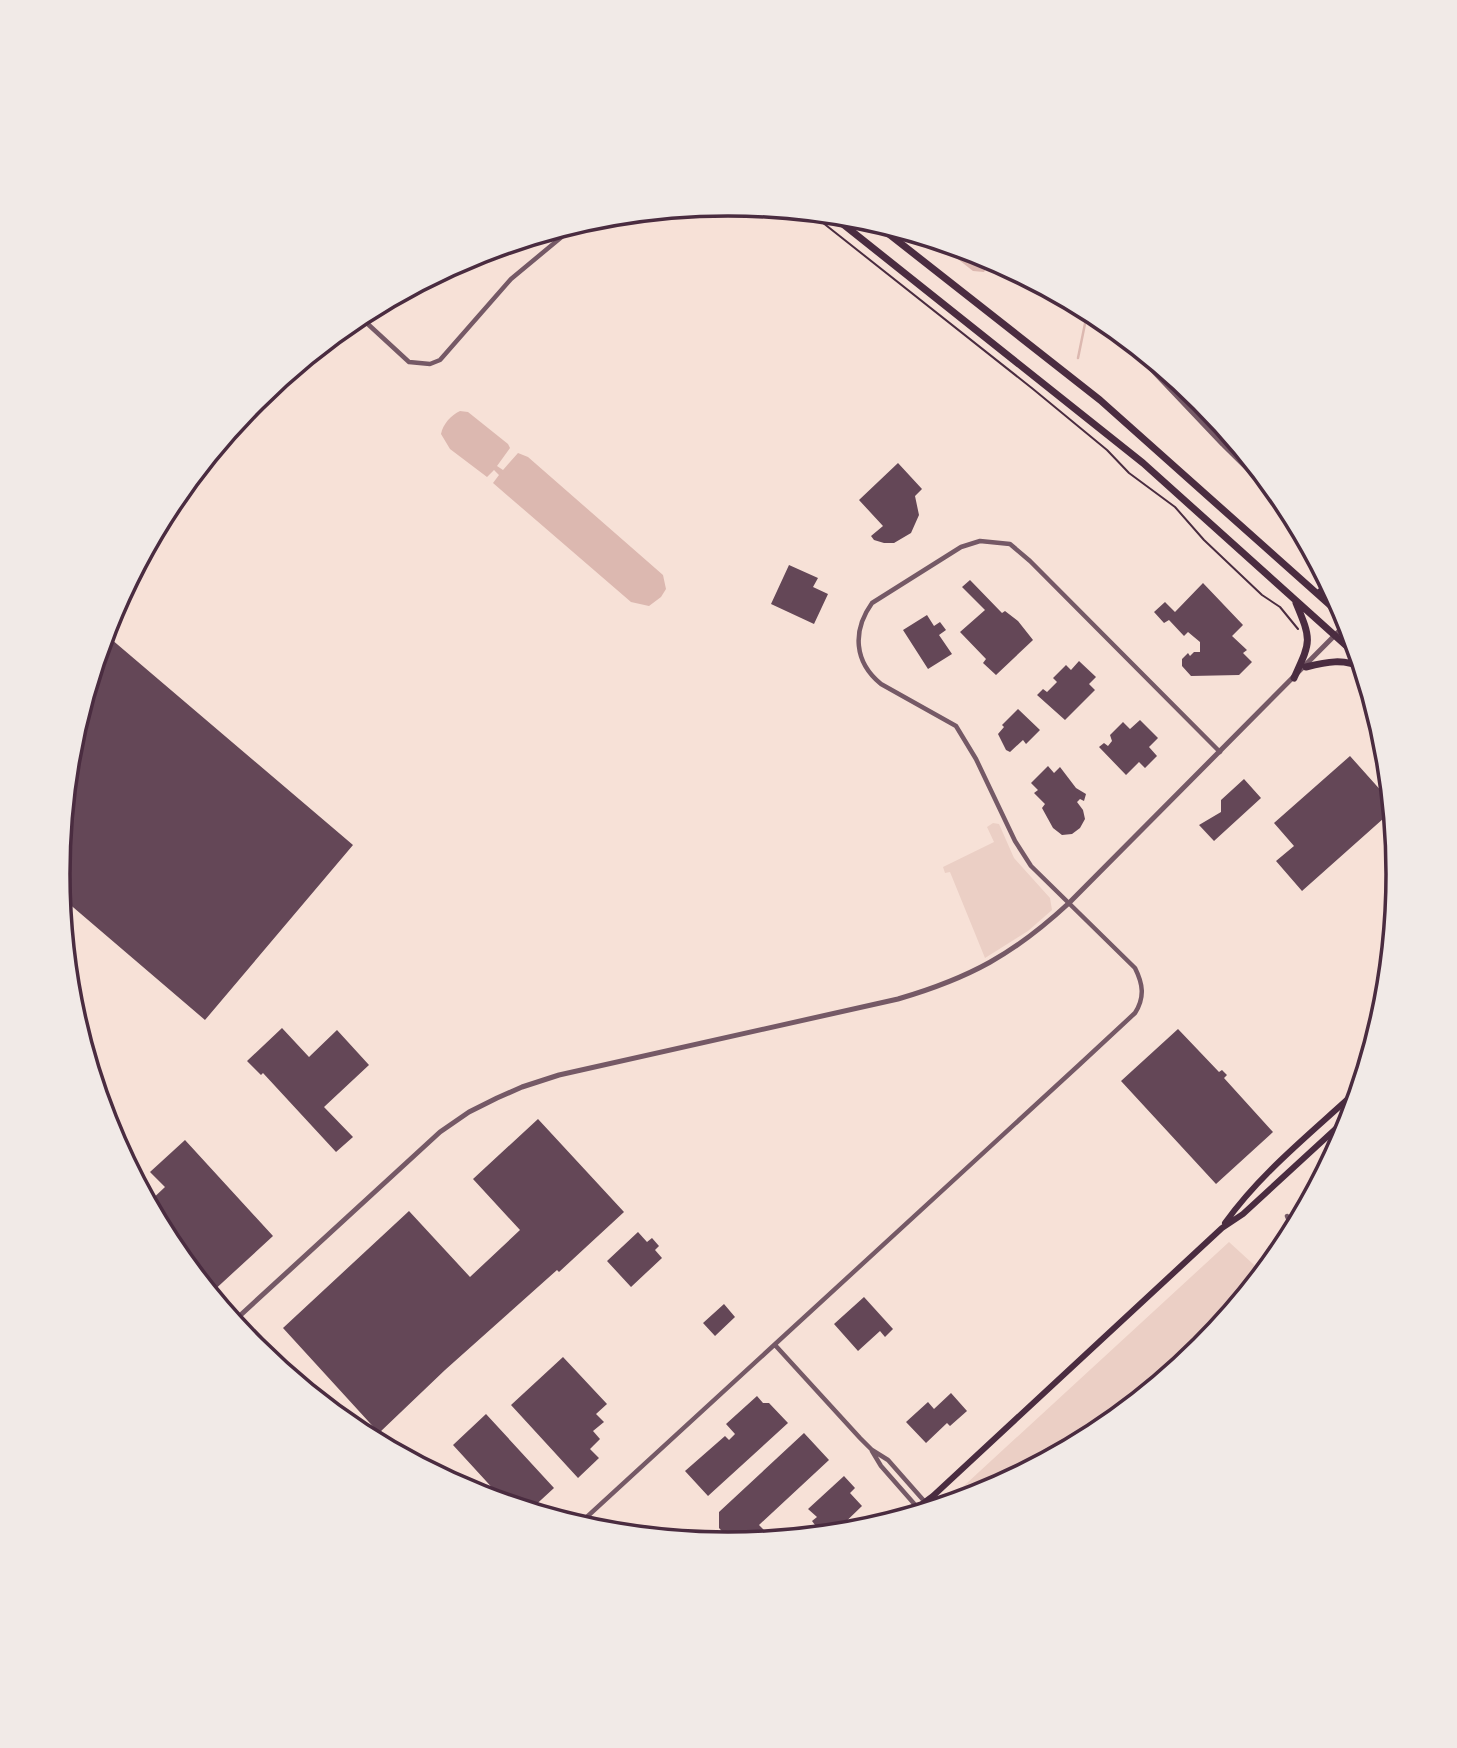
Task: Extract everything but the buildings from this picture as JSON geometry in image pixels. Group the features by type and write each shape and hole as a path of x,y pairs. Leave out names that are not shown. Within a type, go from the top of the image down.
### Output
{"main road":[{"path":"845,226 1143,463 1346,647"},
{"path":"892,236 1100,400 1328,604"},
{"path":"1309,586 1324,594"},
{"path":"1294,600 1307,628 1308,641 1307,651 1294,678"},
{"path":"1306,667 1328,661 1352,663"},
{"path":"1222,1228 1237,1206 1347,1100"},
{"path":"925,1502 1222,1228 1243,1214 1336,1129"}],"street":[{"path":"367,323 409,362 430,364 440,360 511,279 561,237"},
{"path":"1161,378 1254,477"},
{"path":"1222,444 1225,441"},
{"path":"587,1517 1135,1013 1143,994 1135,968 1031,866 1015,841 976,758 956,726 881,684 860,660 857,638 863,615 872,603 961,547 980,541 1010,544 1220,753"},
{"path":"240,1315 427,1142 469,1112 497,1098 559,1075 898,999 933,989 996,961 1037,933 1069,904 1340,631"},
{"path":"1287,1216 1289,1220"},
{"path":"775,1345 872,1450 888,1461 925,1502"},
{"path":"872,1450 881,1466 916,1505"}],"path":[{"path":"822,222 1033,389 1107,450 1129,473 1175,507 1204,540 1262,596 1280,607 1302,635"}],"shaded area":[{"path":"953,255 986,269 984,272 973,271"},
{"path":"460,411 468,412 508,444 510,448 497,466 503,470 518,453 528,457 663,575 666,589 661,597 649,606 631,602 493,483 499,475 494,470 487,477 450,449 441,434 448,420"},
{"path":"993,823 999,824 1014,858 1050,898 1052,910 1028,931 985,958 950,872 945,873 943,867 994,842 987,827"},
{"path":"1229,1242 1257,1267 1194,1340 1129,1396 1058,1444 1020,1465 959,1490"}],"waterway":[{"path":"1078,358 1086,321"}]}
